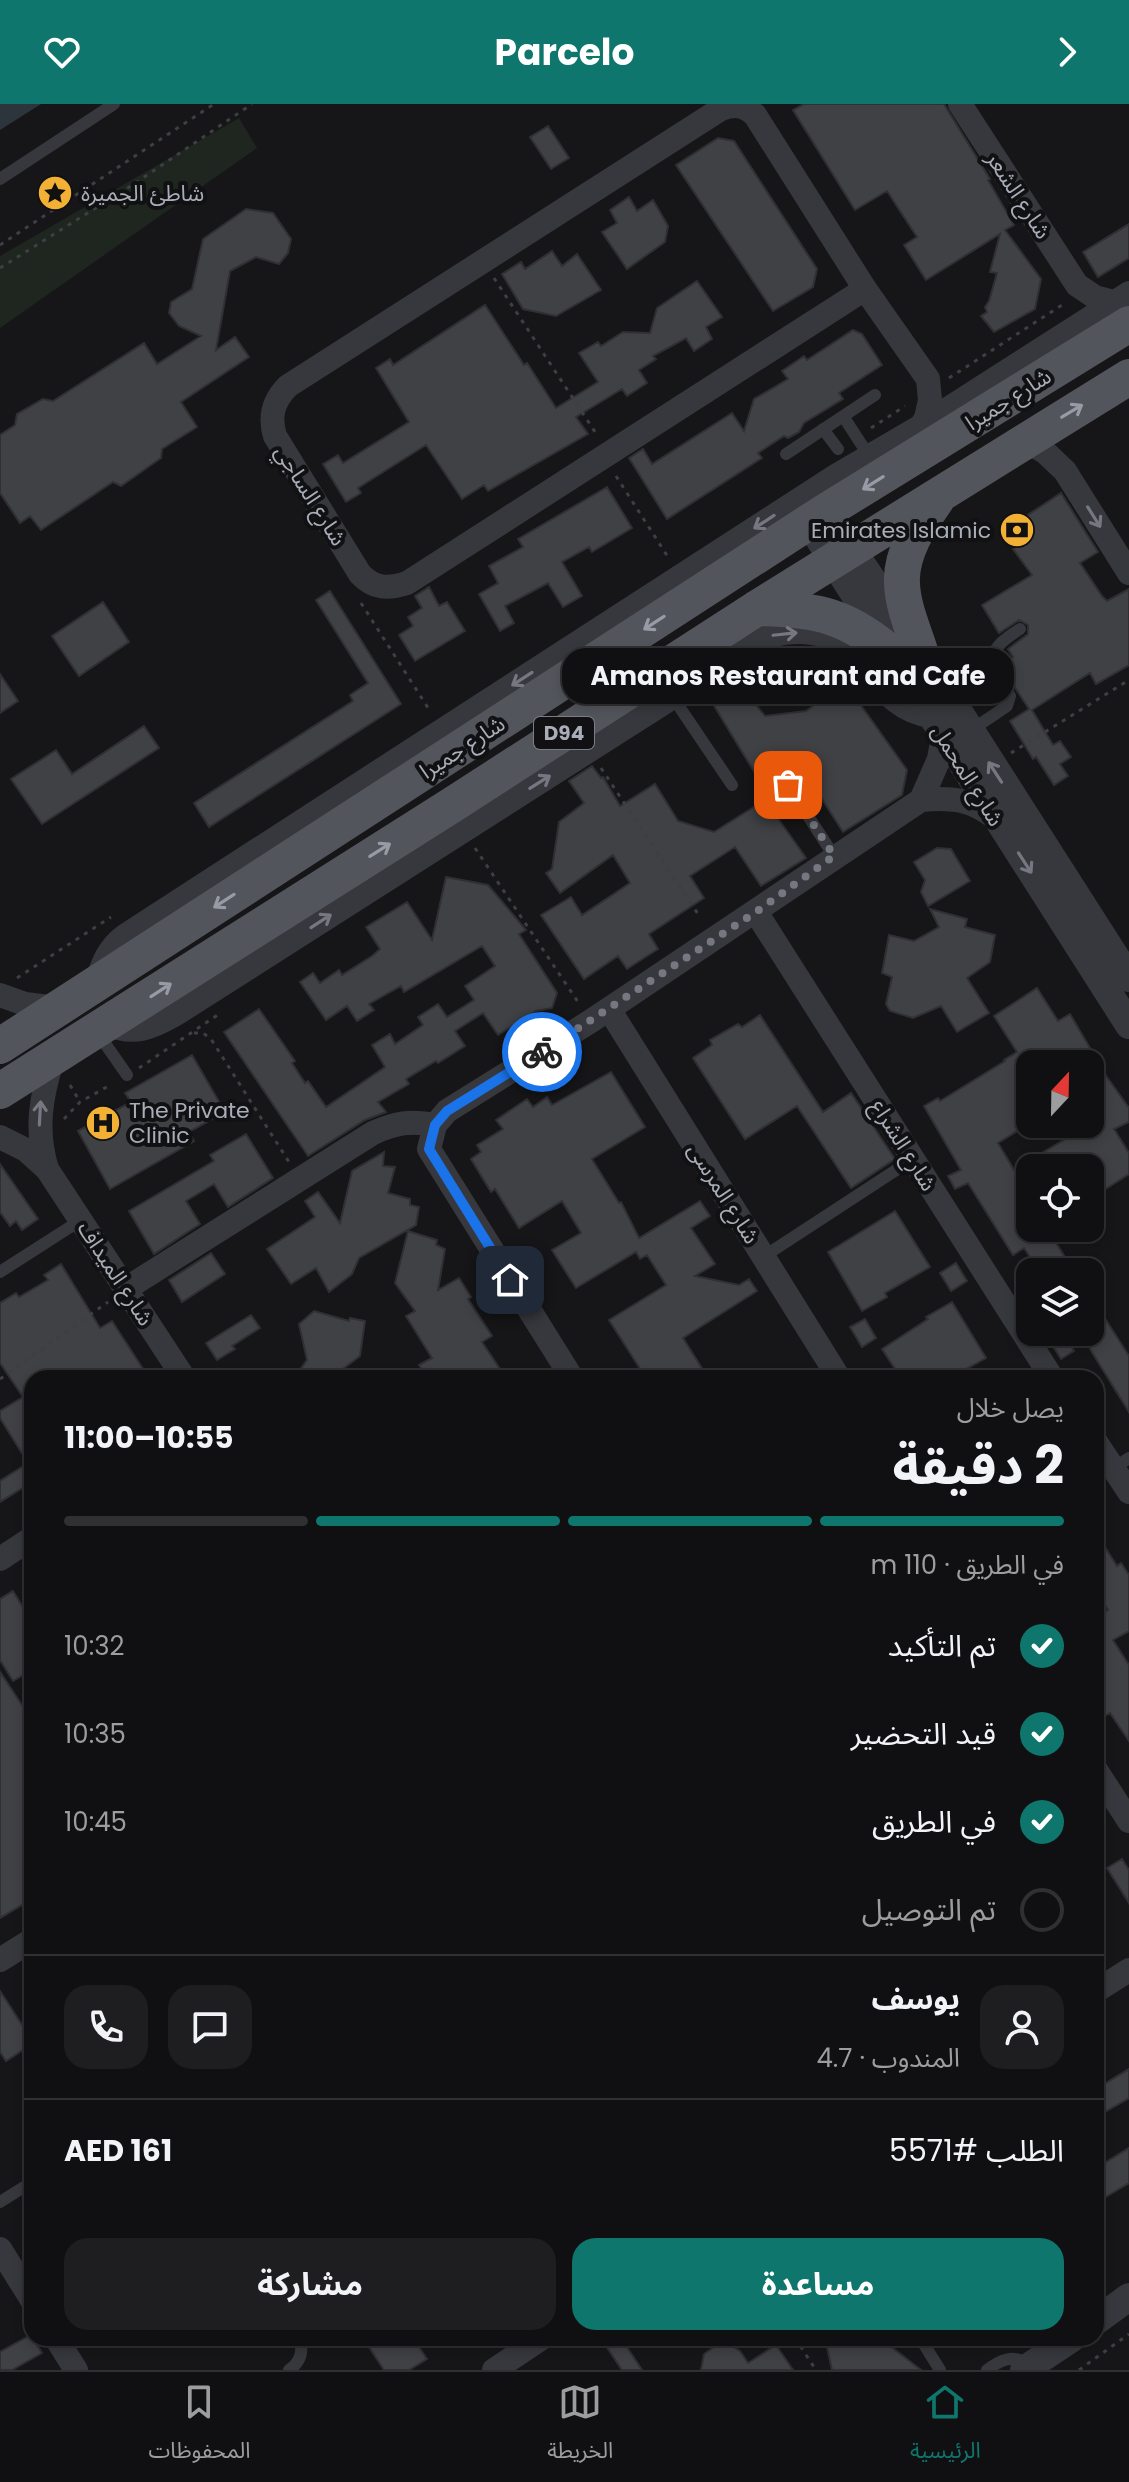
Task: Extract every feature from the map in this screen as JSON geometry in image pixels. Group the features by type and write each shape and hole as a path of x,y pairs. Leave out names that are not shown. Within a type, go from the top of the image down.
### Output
{"main road":[{"name":"شارع جميرا","path":"0,1091 452,805 662,685 757,608 831,537 1124,306"},
{"name":"شارع جميرا","path":"0,1046 96,983 831,537 940,494 1129,377"},
{"path":"757,608 800,609 841,620 908,654 908,615 902,583 904,565 913,538 940,494"},
{"path":"662,685 656,660 670,643 831,537"},
{"path":"430,851 452,805"}],"street":[{"name":"شارع الشعر","path":"960,104 1077,285"},
{"name":"شارع الساجي","path":"366,580 275,436 271,414 274,403 288,386 721,109 738,105 755,115 865,289 928,379"},
{"path":"1077,285 1095,297 1124,306"},
{"path":"1067,332 1078,306 1077,285"},
{"path":"366,580 379,587 407,583 865,289"},
{"path":"96,983 108,953 126,935 869,456 1067,332 1124,306"},
{"path":"928,379 970,395"},
{"path":"921,426 930,400 928,379"},
{"path":"1024,440 1045,452 1065,471 1129,573"},
{"name":"شارع المحمل","path":"831,537 949,721 997,820 1129,1025"},
{"path":"102,1027 140,1031 152,1028 590,751 662,685 781,633 826,637 839,643 899,705 914,713 949,721 939,759 921,800"},
{"name":"شارع المحمل","path":"949,721 991,765 1129,978"},
{"path":"567,1370 429,1149 435,1125 447,1111 600,1015 921,800 945,797 971,802 997,820"},
{"name":"شارع الشراع","path":"756,912 1047,1370"},
{"path":"0,995 25,1004 57,1008"},
{"name":"شارع المرسى","path":"600,1015 763,1257 834,1370"},
{"name":"شارع الميداف","path":"47,1169 40,1142 39,1119 41,1097 53,1058"},
{"path":"127,1288 373,1133 388,1126 414,1121 435,1125"},
{"name":"شارع الميداف","path":"0,1137 26,1150 47,1169 179,1370"},
{"path":"1104,1449 1121,1463 1129,1492"},
{"path":"0,1559 24,1543"},
{"path":"1104,1782 1129,1821"},
{"path":"0,1960 24,1945"},
{"path":"1104,1986 1129,1970"},
{"path":"0,2249 24,2287"},
{"path":"1104,2315 1129,2297"},
{"path":"61,2346 76,2370"},
{"path":"494,2370 530,2346"},
{"path":"1027,2368 1060,2346"}],"lane":[{"path":"0,179 114,104"},
{"path":"786,454 875,395"},
{"path":"843,416 869,456"},
{"path":"823,429 838,449"},
{"path":"949,721 990,672 996,647 1020,629"},
{"path":"949,721 1007,706 1011,700 990,672"},
{"path":"662,685 732,785"},
{"path":"788,785 834,856"},
{"path":"102,1027 127,1075"},
{"path":"763,1257 913,1159"},
{"path":"0,1272 81,1220"},
{"path":"0,2202 24,2187"},
{"path":"289,2370 300,2360 301,2346"},
{"path":"925,2346 940,2370"},
{"path":"987,2370 1006,2359 1021,2360 1027,2368"}],"path":[{"path":"0,245 214,104"},
{"path":"0,268 134,184 252,104"},
{"path":"483,261 681,577"},
{"path":"366,580 360,594 362,607 441,732"},
{"path":"991,765 1129,680"},
{"path":"590,751 698,914"},
{"path":"470,841 600,1015"},
{"path":"176,1014 188,1032 203,1033 211,1039 300,1179"},
{"path":"0,1379 127,1288"},
{"path":"1079,2370 1129,2334"},
{"path":"800,2346 816,2370"}],"shaded area":[{"path":"0,104 41,104 0,130"},
{"path":"239,118 257,148 0,328 0,256"}],"building":[{"path":"804,104 944,104 1014,225 1005,230 1041,279 1035,309 994,332 981,316 987,312 985,307 997,273 990,272 1000,234 926,280 904,245 917,237 887,191 855,210 793,110"},
{"path":"548,126 569,158 551,169 530,137"},
{"path":"718,138 734,141 817,269 813,287 773,311 676,165"},
{"path":"629,197 637,211 653,200 668,226 665,242 627,269 602,232 617,223 610,210"},
{"path":"246,209 273,213 291,239 288,253 279,264 256,257 230,271 216,350 235,337 249,357 181,402 197,427 162,449 161,458 121,486 113,482 41,530 30,516 20,523 0,493 0,435 15,425 17,414 43,399 53,401 144,343 157,364 201,336 179,326 169,313 171,302 192,289 203,239"},
{"path":"1129,224 1129,258 1098,277 1083,252"},
{"path":"552,251 562,266 577,254 601,290 556,316 523,309 502,274 521,262 525,269"},
{"path":"697,281 722,317 706,327 712,339 694,351 686,338 653,356 656,359 639,370 647,383 627,396 622,389 576,417 588,434 488,491 484,485 462,499 426,445 358,488 361,493 346,502 323,464 338,455 343,463 409,422 376,368 390,359 393,365 485,305 556,408 598,382 579,353 598,342 601,346 623,332 650,333 657,308"},
{"path":"853,330 862,334 882,365 839,393 843,399 804,423 799,432 788,438 784,436 758,453 762,458 667,519 629,458 643,449 652,464 732,413 744,431 754,399 788,379 782,371 804,356 807,360"},
{"path":"607,487 632,528 592,552 589,547 562,562 582,596 563,607 548,583 505,606 514,623 500,631 479,594 498,583 489,566 523,547 518,539"},
{"path":"1061,493 1098,552 1080,563 1102,596 1107,601 1129,589 1129,665 1096,684 1090,673 1032,710 1053,745 1060,741 1071,757 1060,764 1068,776 1054,785 1036,757 1033,759 1010,721 1029,709 1000,665 1013,657 1008,649 1028,634 1028,625 1019,620 999,633 982,605 1032,575 1013,549 1019,545 1008,528"},
{"path":"429,587 439,606 447,602 465,631 415,661 399,635 413,626 408,617 422,608 415,596"},
{"path":"330,591 401,704 209,827 194,803 353,701 350,695 368,683 316,600"},
{"path":"103,602 129,642 79,676 52,636"},
{"path":"0,674 18,701 0,713"},
{"path":"845,683 907,770 902,795 843,832 800,765 764,788 713,704 742,687 765,716 806,711"},
{"path":"144,726 159,748 42,824 11,779 56,750 72,774"},
{"path":"592,766 603,777 620,806 655,784 678,821 714,832 765,800 806,858 761,886 735,847 690,876 704,898 649,934 658,949 627,969 618,956 584,979 541,915 571,897 582,915 630,883 613,855 560,893 546,873 552,869 559,822 584,803 569,781"},
{"path":"937,848 951,849 970,881 928,906 921,892 925,880 914,862"},
{"path":"446,877 488,885 526,930 519,934 557,993 552,1008 536,1011 498,1035 483,1013 455,1031 465,1046 406,1079 409,1084 378,1102 386,1112 365,1120 308,1156 224,1032 259,1009 295,1061 292,1063 305,1083 308,1081 326,1107 385,1067 372,1045 390,1034 395,1044 423,1025 418,1017 438,1004 447,1017 474,1000 465,986 495,966 482,946 404,992 401,986 369,1004 374,1010 357,1021 347,1006 326,1020 300,982 313,973 320,983 339,970 342,975 372,956 380,949 366,927 407,902 432,940"},
{"path":"930,909 967,919 965,927 995,935 990,962 967,978 989,1013 957,1032 941,1006 913,1018 890,1011 886,1004 892,977 882,973 889,935 914,941 939,927"},
{"path":"1037,988 1058,1021 1070,1014 1091,1050 1016,1050 994,1016"},
{"path":"760,1015 823,1112 851,1093 895,1159 851,1188 797,1106 745,1139 693,1058 712,1045 710,1040 738,1024 742,1027"},
{"path":"1016,1053 1016,1132 998,1143 1016,1169 1016,1242 1056,1242 1065,1258 1031,1258 1024,1248 1013,1255 968,1183 955,1189 948,1176 961,1170 924,1106 938,1098 940,1101"},
{"path":"192,1055 225,1112 189,1132 194,1141 110,1189 78,1131 131,1102 125,1093"},
{"path":"611,1072 645,1127 592,1159 621,1202 639,1238 700,1201 710,1216 691,1228 715,1264 695,1276 739,1285 749,1279 757,1291 683,1338 703,1370 641,1370 609,1320 666,1285 647,1255 640,1259 636,1252 576,1288 552,1250 581,1233 562,1201 519,1228 495,1189 491,1192 471,1159 481,1152 477,1145 503,1129 496,1120 527,1099 533,1107 547,1097 552,1105"},
{"path":"1104,1072 1129,1108 1129,1122 1114,1129 1129,1153 1129,1174 1104,1190 1104,1154 1040,1154 1067,1138 1104,1138"},
{"path":"246,1134 273,1178 228,1207 214,1184 186,1201 200,1224 154,1254 129,1211 214,1161 210,1155"},
{"path":"384,1152 383,1166 395,1167 388,1193 410,1199 410,1205 419,1207 416,1225 359,1258 352,1274 329,1292 316,1268 291,1284 267,1249 315,1217 305,1201 318,1192 340,1223 352,1171"},
{"path":"0,1164 38,1219 22,1230 16,1221 10,1226 0,1212"},
{"path":"895,1211 930,1267 885,1293 887,1297 862,1311 828,1252"},
{"path":"408,1231 437,1240 436,1245 445,1249 438,1290 459,1278 471,1297 468,1299 492,1336 482,1342 501,1370 422,1370 419,1365 432,1358 406,1316 415,1311 395,1283"},
{"path":"211,1253 225,1274 182,1302 169,1280"},
{"path":"956,1263 967,1281 951,1291 940,1273"},
{"path":"61,1264 100,1328 112,1321 144,1370 24,1370 24,1457 0,1418 0,1411 23,1397 0,1363 0,1303 16,1293 19,1297 48,1280 44,1275"},
{"path":"952,1302 986,1358 965,1370 896,1370 882,1349 928,1319 926,1317"},
{"path":"314,1311 349,1321 350,1318 365,1321 360,1356 342,1370 300,1370 307,1360 299,1324"},
{"path":"251,1315 260,1328 217,1360 206,1343"},
{"path":"1104,1317 1129,1356 1129,1412 1090,1346 1104,1346"},
{"path":"865,1319 876,1338 862,1347 850,1327"},
{"path":"1053,1346 1071,1346 1074,1351 1061,1359"},
{"path":"24,1466 24,1487 0,1502 0,1481"},
{"path":"1104,1546 1117,1566 1121,1563 1129,1575 1129,1631 1113,1640 1129,1665 1129,1741 1110,1713 1104,1716 1104,1612 1108,1610 1104,1604"},
{"path":"13,1591 24,1609 24,1675 13,1681 0,1660 0,1599"},
{"path":"0,1672 24,1708 24,1904 0,1918"},
{"path":"1122,1859 1129,1870 1129,1903 1107,1868"},
{"path":"0,1991 24,2028 24,2049 6,2061 0,2052"},
{"path":"1129,2069 1129,2098 1104,2112 1104,2084"},
{"path":"1129,2148 1129,2183 1104,2198 1104,2163"},
{"path":"24,2339 24,2346 38,2346 42,2353 12,2370 0,2370 0,2352"},
{"path":"368,2346 418,2346 427,2359 409,2370 384,2370"},
{"path":"606,2346 626,2346 642,2370 622,2370"},
{"path":"732,2346 740,2351 748,2363 777,2346 793,2370 701,2370 704,2354 714,2347"},
{"path":"827,2346 890,2346 921,2370 832,2370"}],"way so far":[{"path":"542,1052 756,912 834,856 788,785"}],"place":[{"name":"شاطئ الجميرة","path":"55,193"},
{"name":"Emirates Islamic","path":"1017,530"},
{"name":"Amanos Restaurant and Cafe","path":"788,785"},
{"name":"The Private Clinic","path":"103,1123"}],"route":[{"path":"510,1280 429,1149 430,1138 435,1125 447,1111 542,1052"}]}
